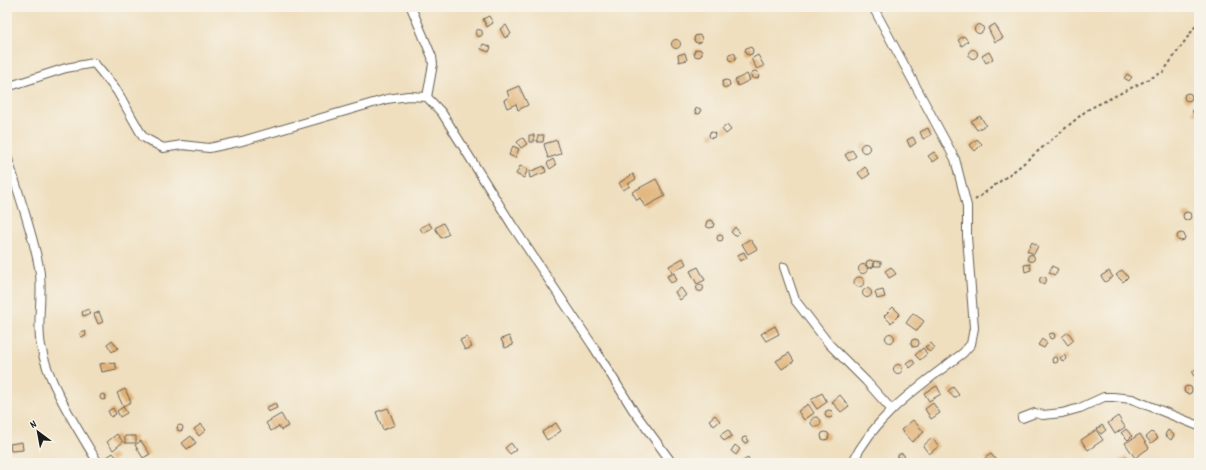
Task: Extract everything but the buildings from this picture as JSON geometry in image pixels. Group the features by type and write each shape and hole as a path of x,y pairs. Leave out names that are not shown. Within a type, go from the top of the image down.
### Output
{"street":[{"path":"411,7 432,57 433,64 427,97"},
{"path":"852,463 860,446 891,409 963,353 971,344 974,328 967,236 967,206 955,159 873,7"},
{"path":"7,87 66,68 94,63 117,91 143,137 163,148 182,145 209,148 242,141 387,99 408,96 427,97 442,113 512,225 593,346 633,410 672,463"},
{"path":"7,156 39,268 40,299 38,318 41,347 56,387 98,463"},
{"path":"784,267 795,300 829,344 866,381 891,409"},
{"path":"1022,418 1035,413 1043,415 1062,413 1080,408 1104,397 1113,397 1132,399 1199,426"}],"path":[{"path":"967,206 1018,168 1087,110 1163,72 1199,21"}]}
